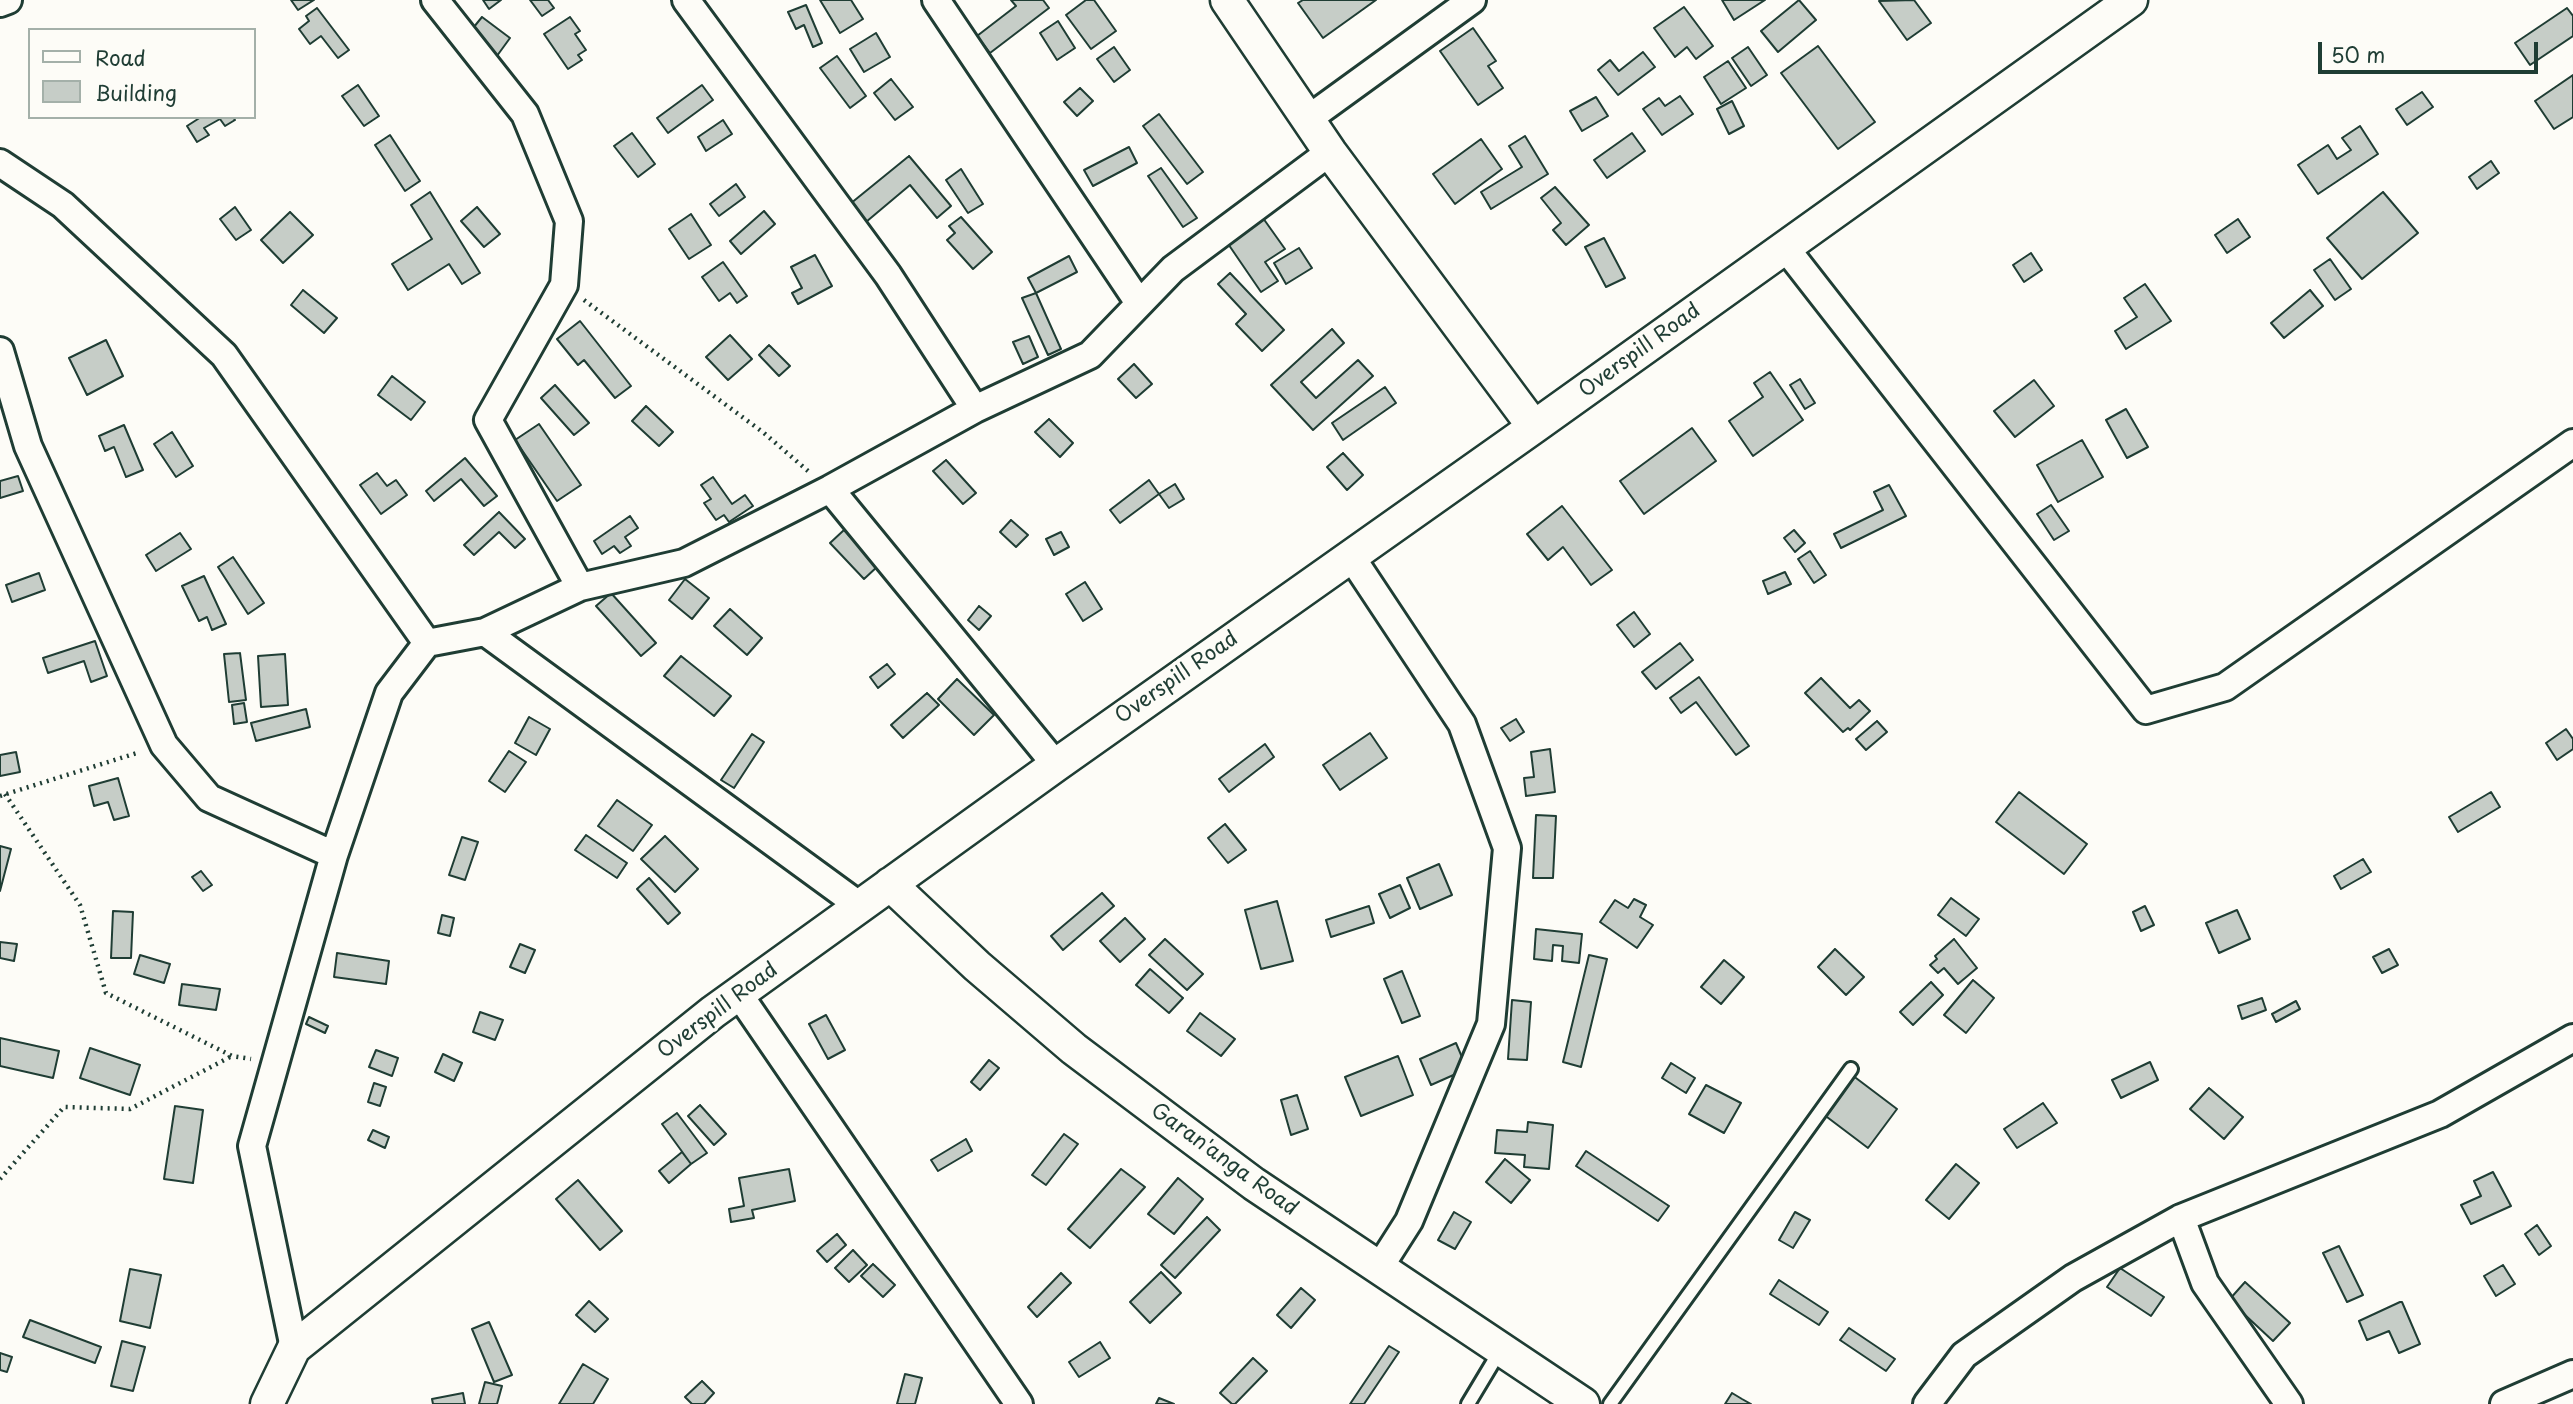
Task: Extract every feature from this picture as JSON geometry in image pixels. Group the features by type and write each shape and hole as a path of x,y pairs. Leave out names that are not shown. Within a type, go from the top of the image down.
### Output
{"street":[{"path":"0,3 8,0"},
{"path":"435,0 525,114 569,222 565,285 488,420 580,587"},
{"path":"686,0 888,275 975,409"},
{"path":"936,0 1139,303"},
{"path":"1227,0 1330,152 1534,427"},
{"path":"1308,119 1472,0"},
{"name":"Overspill Road","path":"267,1404 294,1348 738,993 2131,0"},
{"path":"294,1348 253,1146 334,855 389,693 427,643 485,632 580,587 684,563 831,489 975,409 1090,355 1173,269 1330,152"},
{"path":"0,163 63,205 224,355 427,643"},
{"path":"1784,246 2146,710 2225,687 2573,443"},
{"path":"0,351 28,446 164,745 209,797 334,855"},
{"path":"831,489 1056,765"},
{"path":"1350,555 1462,724 1507,848 1491,1024 1409,1222 1379,1268"},
{"path":"485,632 860,905"},
{"name":"Garan'anga Road","path":"890,884 977,966 1074,1049 1254,1184 1583,1404"},
{"path":"738,993 1019,1404"},
{"path":"1927,1404 1964,1356 2073,1278 2180,1218 2440,1114 2573,1038"},
{"path":"2180,1218 2205,1283 2289,1404"},
{"path":"2504,1404 2573,1374"}],"lane":[{"path":"1610,1404 1851,1069"},
{"path":"1468,1404 1501,1349"}],"path":[{"path":"565,285 764,433 831,489"},
{"path":"164,745 3,795 80,905 106,993 232,1056 275,1064"},
{"path":"0,1179 64,1107 130,1109 232,1056"}],"building":[{"path":"291,0 314,0 298,10"},
{"path":"483,0 501,0 489,9"},
{"path":"530,0 548,0 554,8 542,16"},
{"path":"820,0 851,0 863,19 840,33"},
{"path":"1011,0 1043,0 1049,8 990,53 977,36 1016,6"},
{"path":"1086,0 1094,0 1116,31 1091,49 1066,15"},
{"path":"1303,0 1376,0 1323,38 1298,3"},
{"path":"1722,0 1765,0 1734,20"},
{"path":"1799,0 1816,20 1778,52 1761,31"},
{"path":"1914,0 1931,23 1907,40 1879,1"},
{"path":"806,5 822,43 813,47 804,25 796,29 788,12"},
{"path":"1684,7 1713,46 1696,59 1687,47 1675,57 1654,28"},
{"path":"317,8 349,50 338,58 321,36 310,44 299,29 309,21 306,16"},
{"path":"2567,8 2573,16 2573,36 2530,65 2515,43"},
{"path":"482,17 510,38 494,60 465,38"},
{"path":"570,17 580,31 575,34 586,50 578,55 582,60 568,69 544,34"},
{"path":"1058,21 1075,48 1057,60 1040,33"},
{"path":"1473,28 1496,61 1488,66 1503,88 1478,105 1440,51"},
{"path":"876,33 890,57 864,72 850,49"},
{"path":"1818,46 1875,122 1838,149 1781,73"},
{"path":"1114,47 1130,70 1114,82 1097,59"},
{"path":"1748,47 1767,75 1751,86 1732,58"},
{"path":"1643,52 1655,67 1618,95 1598,70 1610,60 1619,71"},
{"path":"837,56 866,96 850,108 820,68"},
{"path":"1728,61 1746,88 1721,104 1704,77"},
{"path":"2573,75 2573,117 2554,129 2535,101"},
{"path":"891,79 913,107 895,120 874,93"},
{"path":"358,85 379,116 364,126 342,96"},
{"path":"702,85 713,100 668,133 657,118"},
{"path":"1080,88 1093,101 1077,116 1064,102"},
{"path":"2422,92 2433,107 2407,125 2396,109"},
{"path":"1680,96 1693,114 1662,135 1643,109 1659,98 1665,106"},
{"path":"1596,97 1608,116 1582,131 1570,111"},
{"path":"1732,101 1744,126 1729,134 1717,109"},
{"path":"1159,114 1203,172 1187,184 1143,126"},
{"path":"198,119 220,119 204,128 209,135 197,142 187,126"},
{"path":"220,119 234,119 235,120 225,126"},
{"path":"723,120 732,134 706,151 698,137"},
{"path":"2360,126 2378,154 2318,194 2298,165 2328,145 2337,159 2351,150 2342,138"},
{"path":"632,133 655,164 638,177 614,146"},
{"path":"1632,133 1645,151 1607,178 1594,160"},
{"path":"390,135 420,181 405,191 375,145"},
{"path":"1525,136 1548,174 1491,209 1481,192 1522,167 1509,146"},
{"path":"1481,139 1502,169 1455,204 1433,174"},
{"path":"1129,147 1137,163 1093,186 1084,170"},
{"path":"909,156 951,206 937,218 910,185 866,222 850,204"},
{"path":"2491,161 2499,173 2477,189 2469,177"},
{"path":"1161,168 1197,218 1183,227 1148,176"},
{"path":"961,169 983,204 968,213 946,180"},
{"path":"736,184 745,197 719,216 710,204"},
{"path":"1555,187 1589,225 1566,245 1553,230 1561,223 1541,198"},
{"path":"430,192 480,273 462,284 449,264 408,290 392,264 432,239 411,205"},
{"path":"2383,192 2418,233 2362,279 2327,238"},
{"path":"235,207 251,230 236,240 220,219"},
{"path":"477,207 500,234 484,247 461,221"},
{"path":"764,211 775,224 741,254 730,241"},
{"path":"1258,211 1285,249 1265,262 1278,281 1261,292 1222,235"},
{"path":"290,212 313,235 283,263 261,240"},
{"path":"691,214 711,245 689,259 669,229"},
{"path":"961,217 992,252 973,269 947,240 955,233 949,226"},
{"path":"2238,219 2250,237 2227,253 2215,235"},
{"path":"1604,238 1625,278 1606,287 1585,247"},
{"path":"1299,248 1312,268 1286,284 1274,263"},
{"path":"2031,253 2042,270 2024,282 2013,265"},
{"path":"815,255 832,286 798,304 792,293 802,288 791,267"},
{"path":"1069,256 1077,272 1036,293 1028,278"},
{"path":"2330,259 2351,289 2335,300 2314,270"},
{"path":"723,262 747,296 737,303 730,293 719,301 702,277"},
{"path":"1230,273 1284,330 1262,351 1236,324 1246,314 1218,284"},
{"path":"2145,284 2171,321 2126,349 2115,331 2137,317 2124,298"},
{"path":"303,290 337,318 324,333 291,305"},
{"path":"2310,290 2323,306 2284,338 2271,323"},
{"path":"1036,293 1061,349 1048,355 1022,298"},
{"path":"580,321 631,386 615,398 584,360 578,365 557,339"},
{"path":"1332,329 1344,343 1301,382 1316,398 1358,360 1373,376 1313,430 1271,385"},
{"path":"730,335 752,359 728,380 706,357"},
{"path":"1029,336 1038,357 1023,364 1013,342"},
{"path":"106,340 123,376 87,395 69,358"},
{"path":"769,345 790,366 779,376 759,355"},
{"path":"1134,364 1152,384 1136,398 1118,379"},
{"path":"1770,372 1803,420 1753,456 1729,421 1763,397 1754,383"},
{"path":"392,376 425,402 411,420 378,395"},
{"path":"1800,379 1815,403 1805,409 1790,385"},
{"path":"2034,380 2054,406 2015,437 1994,411"},
{"path":"555,385 589,423 574,435 541,398"},
{"path":"1385,387 1396,403 1343,440 1332,423"},
{"path":"646,406 673,432 659,446 632,421"},
{"path":"2126,409 2148,447 2127,458 2106,420"},
{"path":"1049,419 1073,443 1060,457 1035,432"},
{"path":"539,424 581,485 557,501 515,440"},
{"path":"124,425 143,470 126,477 114,447 105,451 99,436"},
{"path":"1692,428 1716,461 1644,514 1620,481"},
{"path":"172,432 193,466 176,477 154,444"},
{"path":"2082,440 2103,477 2058,502 2037,465"},
{"path":"1343,453 1363,475 1347,490 1327,467"},
{"path":"465,458 497,496 484,506 461,479 434,501 426,491"},
{"path":"946,460 976,493 963,504 933,471"},
{"path":"377,473 387,486 396,480 407,495 381,514 360,485"},
{"path":"18,476 23,491 0,498 0,481"},
{"path":"713,477 732,504 745,495 753,506 729,522 724,515 716,520 704,503 711,499 701,485"},
{"path":"1149,480 1159,494 1120,523 1110,510"},
{"path":"1175,484 1184,499 1169,508 1159,494"},
{"path":"1889,485 1906,516 1841,548 1834,534 1883,510 1874,492"},
{"path":"2051,505 2069,531 2054,540 2037,514"},
{"path":"1562,506 1612,570 1591,585 1563,547 1548,560 1527,534"},
{"path":"499,512 525,539 515,548 499,532 474,555 464,545"},
{"path":"630,516 638,528 625,537 631,546 620,553 614,546 602,554 594,541"},
{"path":"1011,520 1028,535 1016,547 1000,532"},
{"path":"844,530 878,566 864,579 830,543"},
{"path":"1794,530 1805,543 1795,552 1784,538"},
{"path":"1061,532 1069,547 1054,555 1046,539"},
{"path":"180,533 191,549 156,571 146,555"},
{"path":"1810,551 1826,575 1814,583 1798,559"},
{"path":"233,557 264,603 248,614 218,567"},
{"path":"1785,572 1791,584 1768,594 1763,581"},
{"path":"39,573 45,590 12,602 6,585"},
{"path":"204,576 226,624 212,630 207,617 199,621 182,586"},
{"path":"685,579 709,598 692,619 669,600"},
{"path":"1085,582 1102,609 1083,621 1066,594"},
{"path":"611,593 656,643 641,656 596,606"},
{"path":"979,606 991,616 979,630 968,620"},
{"path":"730,609 762,638 747,655 714,626"},
{"path":"1634,612 1650,634 1634,647 1617,625"},
{"path":"95,641 107,676 91,682 84,661 48,673 43,658"},
{"path":"1680,643 1693,660 1656,689 1642,672"},
{"path":"240,653 246,700 229,702 224,654"},
{"path":"285,654 288,705 261,707 258,656"},
{"path":"681,656 731,696 714,716 664,676"},
{"path":"887,664 895,674 878,688 870,677"},
{"path":"1699,677 1749,746 1736,755 1696,702 1681,713 1670,698"},
{"path":"1821,678 1850,708 1859,700 1870,711 1850,730 1848,728 1843,732 1805,693"},
{"path":"957,679 994,715 974,735 938,699"},
{"path":"927,693 939,705 903,738 891,725"},
{"path":"244,703 247,722 234,724 232,705"},
{"path":"306,709 310,727 256,741 251,723"},
{"path":"529,717 550,729 536,755 515,743"},
{"path":"1516,719 1524,732 1510,741 1501,728"},
{"path":"1877,721 1887,732 1866,750 1856,739"},
{"path":"2566,729 2573,739 2573,749 2557,760 2546,743"},
{"path":"1370,733 1387,758 1340,790 1323,765"},
{"path":"752,734 764,742 734,788 721,780"},
{"path":"1265,744 1274,757 1229,792 1219,779"},
{"path":"1550,749 1555,792 1526,796 1524,778 1534,777 1531,752"},
{"path":"509,751 526,762 505,792 489,781"},
{"path":"16,752 20,772 0,776 0,755"},
{"path":"118,778 129,816 114,820 108,802 94,806 89,786"},
{"path":"2019,792 2087,844 2064,874 1996,822"},
{"path":"2491,792 2500,807 2458,832 2449,817"},
{"path":"617,800 652,825 633,851 598,826"},
{"path":"1536,815 1556,816 1553,878 1533,878"},
{"path":"1225,824 1246,850 1228,863 1208,838"},
{"path":"586,835 627,863 617,878 575,850"},
{"path":"665,836 698,869 675,892 641,859"},
{"path":"462,837 478,842 465,880 449,875"},
{"path":"0,846 11,849 0,891"},
{"path":"2363,859 2371,872 2341,889 2334,876"},
{"path":"1439,864 1452,895 1420,909 1407,878"},
{"path":"201,871 212,885 203,891 192,877"},
{"path":"649,878 680,913 668,924 637,889"},
{"path":"1400,885 1410,908 1390,918 1379,894"},
{"path":"1102,893 1114,906 1063,950 1051,936"},
{"path":"1951,898 1979,919 1966,936 1938,915"},
{"path":"1634,899 1646,905 1640,917 1653,925 1637,948 1600,922 1615,900 1628,908"},
{"path":"1277,901 1293,961 1261,969 1245,910"},
{"path":"1369,906 1374,923 1331,937 1326,920"},
{"path":"2145,906 2154,925 2141,931 2133,912"},
{"path":"2237,910 2250,939 2219,953 2206,923"},
{"path":"113,911 133,912 131,958 111,958"},
{"path":"442,915 454,918 450,936 438,933"},
{"path":"1125,918 1145,939 1120,962 1100,941"},
{"path":"1536,929 1582,934 1579,963 1562,961 1563,946 1553,945 1552,961 1534,959"},
{"path":"1165,939 1203,974 1187,990 1149,955"},
{"path":"1954,939 1977,968 1958,984 1944,968 1938,973 1930,965 1937,959 1935,956"},
{"path":"0,942 17,944 14,961 0,958"},
{"path":"520,944 535,950 525,973 510,967"},
{"path":"1835,949 1864,977 1846,995 1818,967"},
{"path":"2389,949 2398,965 2382,973 2373,957"},
{"path":"337,953 389,961 386,984 334,977"},
{"path":"140,955 170,964 164,983 134,974"},
{"path":"1589,955 1607,959 1581,1067 1563,1062"},
{"path":"1724,960 1744,977 1721,1004 1701,987"},
{"path":"1150,969 1183,998 1169,1013 1136,985"},
{"path":"1402,971 1420,1016 1402,1023 1384,979"},
{"path":"1973,980 1994,998 1966,1033 1944,1015"},
{"path":"1931,982 1943,995 1913,1025 1900,1012"},
{"path":"182,984 220,989 216,1010 179,1005"},
{"path":"2262,998 2266,1010 2242,1019 2238,1006"},
{"path":"1512,1000 1531,1002 1527,1060 1508,1059"},
{"path":"2296,1001 2300,1009 2276,1022 2272,1014"},
{"path":"480,1012 503,1020 495,1040 473,1032"},
{"path":"1200,1013 1235,1039 1221,1056 1187,1031"},
{"path":"826,1015 845,1050 828,1059 809,1024"},
{"path":"309,1017 328,1026 325,1033 306,1024"},
{"path":"0,1038 59,1051 53,1078 0,1066"},
{"path":"1456,1043 1467,1069 1431,1085 1420,1059"},
{"path":"90,1048 140,1065 130,1095 80,1078"},
{"path":"376,1050 398,1058 392,1076 369,1067"},
{"path":"443,1054 462,1063 454,1081 435,1072"},
{"path":"1398,1056 1413,1095 1361,1116 1345,1077"},
{"path":"989,1060 999,1068 980,1090 971,1082"},
{"path":"2150,1062 2158,1080 2121,1098 2112,1080"},
{"path":"1671,1063 1695,1078 1686,1093 1662,1078"},
{"path":"1852,1075 1897,1109 1868,1148 1823,1114"},
{"path":"374,1083 386,1087 380,1106 368,1102"},
{"path":"1706,1085 1741,1103 1724,1133 1689,1114"},
{"path":"2209,1088 2243,1117 2224,1139 2190,1109"},
{"path":"1297,1095 1308,1129 1291,1135 1281,1100"},
{"path":"2043,1103 2057,1123 2017,1148 2004,1129"},
{"path":"700,1105 726,1134 714,1145 688,1116"},
{"path":"175,1106 203,1110 193,1183 164,1179"},
{"path":"677,1113 707,1153 691,1164 662,1124"},
{"path":"1528,1122 1553,1125 1549,1169 1524,1167 1525,1155 1495,1153 1497,1130 1527,1132"},
{"path":"373,1130 389,1137 385,1148 368,1140"},
{"path":"1064,1134 1078,1144 1046,1185 1032,1175"},
{"path":"966,1139 972,1151 938,1171 931,1160"},
{"path":"1586,1151 1669,1206 1658,1221 1576,1166"},
{"path":"682,1152 691,1164 669,1183 659,1171"},
{"path":"1505,1159 1530,1180 1511,1203 1486,1182"},
{"path":"1956,1164 1979,1183 1949,1219 1926,1200"},
{"path":"789,1169 795,1201 752,1210 754,1218 731,1222 729,1209 744,1206 739,1178"},
{"path":"1121,1169 1145,1187 1090,1248 1068,1229"},
{"path":"2493,1172 2511,1206 2471,1224 2461,1205 2481,1196 2474,1181"},
{"path":"1178,1178 1203,1199 1174,1234 1148,1214"},
{"path":"578,1180 622,1231 600,1250 556,1199"},
{"path":"1454,1212 1471,1222 1455,1249 1438,1240"},
{"path":"1795,1212 1810,1220 1793,1248 1779,1240"},
{"path":"1207,1217 1220,1230 1175,1278 1161,1265"},
{"path":"2537,1225 2551,1246 2539,1255 2525,1234"},
{"path":"837,1234 846,1245 827,1262 817,1251"},
{"path":"2339,1246 2363,1295 2347,1302 2323,1253"},
{"path":"853,1250 867,1265 849,1282 835,1268"},
{"path":"873,1264 895,1285 883,1297 861,1276"},
{"path":"2503,1265 2515,1284 2496,1296 2484,1276"},
{"path":"2120,1268 2164,1297 2151,1316 2107,1287"},
{"path":"130,1269 161,1275 150,1328 120,1321"},
{"path":"1161,1272 1181,1293 1150,1323 1130,1302"},
{"path":"1061,1273 1071,1283 1037,1317 1028,1307"},
{"path":"1779,1280 1828,1312 1819,1325 1770,1294"},
{"path":"2245,1282 2290,1323 2273,1341 2229,1300"},
{"path":"1301,1288 1315,1300 1291,1328 1277,1315"},
{"path":"589,1301 608,1319 595,1332 576,1315"},
{"path":"2400,1302 2420,1344 2399,1353 2389,1331 2367,1340 2359,1321"},
{"path":"30,1320 101,1347 95,1363 23,1337"},
{"path":"489,1322 512,1375 494,1382 472,1329"},
{"path":"1849,1328 1895,1359 1886,1371 1840,1340"},
{"path":"122,1341 145,1347 133,1391 111,1386"},
{"path":"1100,1342 1110,1358 1079,1377 1069,1362"},
{"path":"1389,1346 1399,1352 1364,1404 1350,1404"},
{"path":"0,1353 12,1357 7,1372 0,1370"},
{"path":"1253,1358 1267,1371 1232,1404 1220,1393"},
{"path":"583,1364 608,1379 593,1404 559,1404"},
{"path":"905,1374 922,1378 915,1404 897,1404"},
{"path":"702,1381 714,1393 704,1404 692,1404 685,1397"},
{"path":"485,1382 502,1386 497,1404 479,1404"},
{"path":"463,1393 465,1404 433,1404 432,1399"},
{"path":"1732,1393 1742,1399 1751,1404 1725,1404"},
{"path":"1159,1398 1174,1404 1156,1404"}]}
